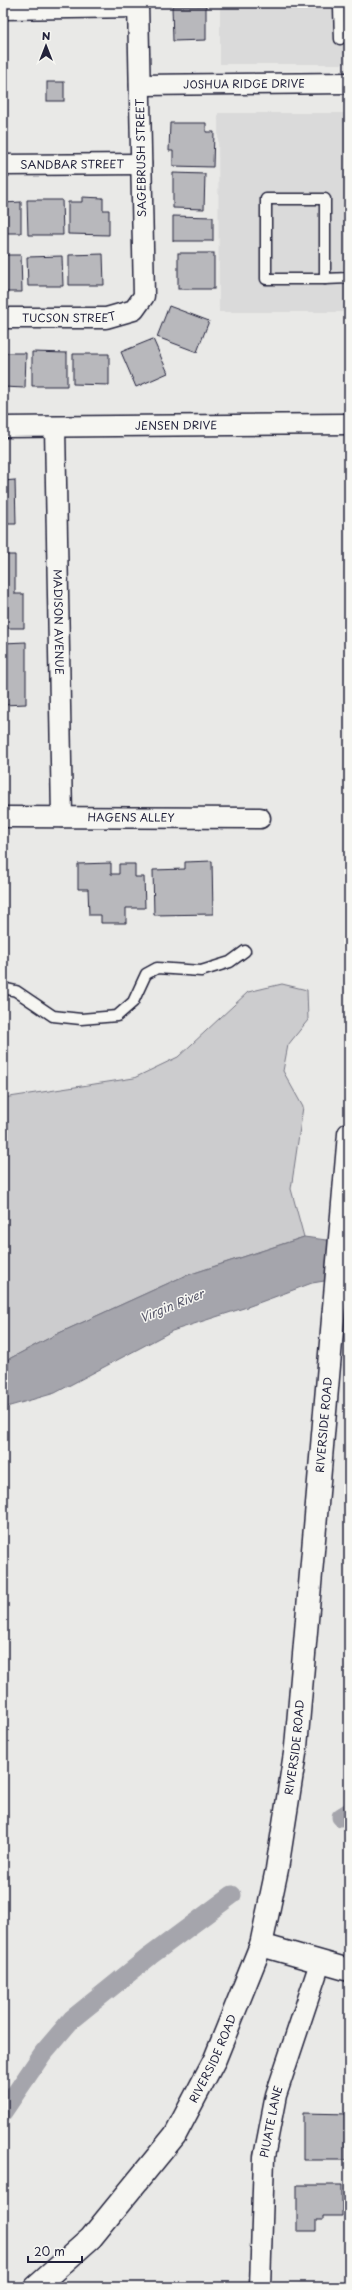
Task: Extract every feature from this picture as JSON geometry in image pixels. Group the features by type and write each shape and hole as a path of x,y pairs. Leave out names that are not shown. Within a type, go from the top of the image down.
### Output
{"main road":[{"name":"RIVERSIDE ROAD","path":"36,2287 91,2238 175,2135 215,2059 261,1945 277,1869 296,1747 349,1134"},
{"path":"261,1945 349,1970"}],"street":[{"path":"3,9 138,5"},
{"name":"SAGEBRUSH STREET","path":"134,310 144,296 138,5"},
{"name":"JOSHUA RIDGE DRIVE","path":"140,85 349,83"},
{"name":"SANDBAR STREET","path":"3,165 141,164"},
{"name":"TUCSON STREET","path":"3,318 106,318 134,310"},
{"name":"JENSEN DRIVE","path":"3,427 349,424"},
{"name":"MADISON AVENUE","path":"55,427 62,817"},
{"name":"HAGENS ALLEY","path":"3,817 260,818"},
{"name":"PIUATE LANE","path":"260,2287 264,2157 276,2095 320,1963"}],"lane":[{"path":"340,38 339,8 342,3"},
{"path":"325,279 325,199 266,199 266,279 325,279 349,278"},
{"path":"3,988 16,991 53,1016 81,1019 116,1016 134,1002 146,974 157,968 201,971 230,962 245,951"}],"shaded area":[{"path":"220,3 349,3 349,64 220,64"},
{"path":"218,113 349,113 349,312 219,312"},
{"path":"282,984 307,990 308,1020 288,1045 283,1071 303,1107 291,1189 304,1237 182,1277 57,1334 3,1362 3,1098 134,1078 178,1057 248,992"}],"water":[{"name":"Virgin River","path":"304,1237 349,1243 349,1277 312,1283 250,1306 172,1331 55,1393 3,1408 3,1362 57,1334 182,1277"}],"building":[{"path":"172,6 206,6 206,40 173,41"},
{"path":"47,82 64,82 64,101 47,101"},
{"path":"170,123 206,123 206,132 214,132 213,167 173,166 173,151 169,151"},
{"path":"173,173 205,174 204,209 173,208"},
{"path":"82,197 103,198 103,210 109,210 109,235 68,234 68,202 82,202"},
{"path":"27,200 62,200 63,235 28,235"},
{"path":"21,202 21,233 3,233 3,203"},
{"path":"173,216 213,217 213,241 173,241"},
{"path":"178,253 214,253 214,289 178,289"},
{"path":"103,254 104,285 69,285 69,255"},
{"path":"3,255 21,255 22,292 3,292"},
{"path":"62,256 63,286 28,286 27,257"},
{"path":"169,306 209,321 197,352 157,337"},
{"path":"153,339 168,373 136,387 121,352"},
{"path":"32,352 67,353 67,386 32,386"},
{"path":"3,353 26,353 25,388 3,387"},
{"path":"73,354 109,354 109,385 73,384"},
{"path":"15,480 16,524 3,524 3,481"},
{"path":"3,555 15,555 15,594 24,594 24,628 3,628"},
{"path":"26,642 26,704 3,705 3,643"},
{"path":"212,861 213,914 154,915 153,870 185,869 185,862"},
{"path":"111,863 111,874 119,874 119,864 135,864 135,877 144,877 145,908 126,908 126,923 101,923 101,915 89,915 88,889 78,889 78,864"},
{"path":"303,2113 349,2114 349,2160 303,2160"},
{"path":"297,2185 342,2185 342,2216 323,2216 323,2220 316,2220 316,2231 297,2231"}],"waterway":[{"path":"341,1817 349,1812"},
{"path":"3,2112 43,2053 72,2019 150,1956 232,1895"}]}
